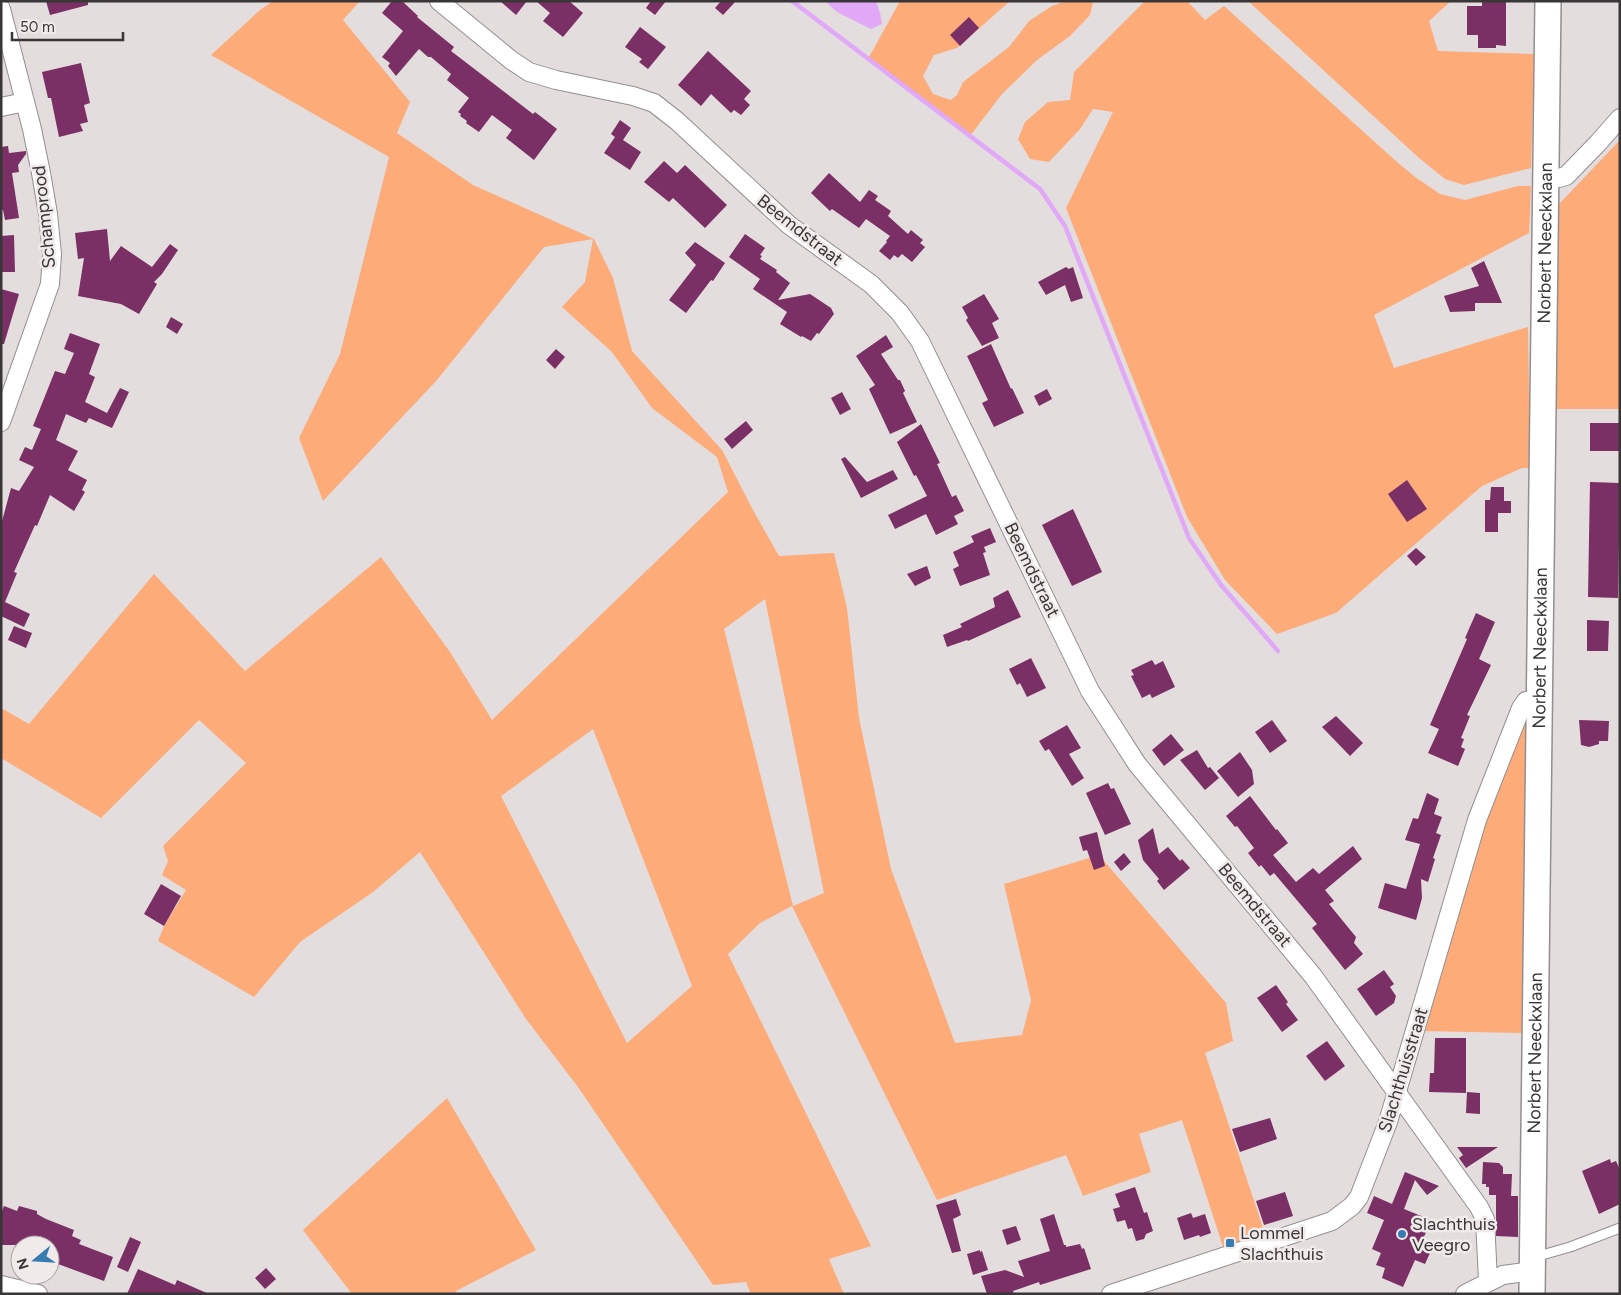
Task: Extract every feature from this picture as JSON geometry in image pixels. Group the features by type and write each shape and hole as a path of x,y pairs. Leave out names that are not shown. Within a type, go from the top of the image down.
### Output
{"main road":[{"name":"Norbert Neeckxlaan","path":"1532,1274 1548,1"}],"street":[{"name":"Beemdstraat","path":"439,1 511,60 529,72 556,80 633,96 654,103 678,121 789,225 871,284 900,313 920,341 1086,682 1112,725 1143,770 1314,976 1480,1207 1485,1219 1488,1281"},
{"name":"Schamprood","path":"1,9 39,164 48,214 52,254 50,284 1,422"},
{"path":"1,108 25,102"},
{"path":"1546,178 1566,176 1620,118"},
{"name":"Slachthuisstraat","path":"1111,1294 1332,1221 1359,1197 1388,1122 1485,796 1521,708 1526,701 1540,699"},
{"path":"1465,1294 1503,1275 1532,1274"},
{"path":"1,1285 38,1294"}],"lane":[{"path":"1532,1274 1570,1247 1620,1228"}],"shaded area":[{"path":"273,1 360,1 343,20 410,102 397,133 473,185 594,239 613,278 632,351 722,450 779,556 834,553 847,608 859,718 891,869 955,1043 1022,1035 1031,1000 1004,884 1099,855 1226,1003 1233,1041 1205,1053 1266,1237 1224,1250 1182,1120 1139,1134 1151,1172 1083,1196 1066,1155 937,1200 792,906 760,923 728,954 871,1246 829,1259 844,1294 751,1294 746,1282 713,1285 578,1087 526,1019 420,852 373,892 300,942 254,997 158,941 164,926 186,890 162,875 168,861 163,846 246,763 199,720 101,818 1,758 1,708 29,724 154,574 245,671 381,557 450,652 492,720 728,492 717,457 652,408 612,352 562,307 585,282 593,239 544,247 437,380 323,501 299,438 340,354 389,157 211,55 260,10","holes":["765,599 824,893 793,906 724,629","593,729 692,986 627,1043 501,796"]},
{"path":"825,1 876,1 882,24 871,29 837,12"},
{"path":"900,1 1010,1 957,48 934,55 923,76 933,94 951,100 957,95 963,82 1009,47 1029,21 1052,6 1066,1 1088,1 1093,3 1090,15 1070,36 1037,60 1002,94 970,136 868,59"},
{"path":"1145,1 1187,1 1205,20 1224,6 1397,162 1440,194 1465,200 1518,186 1531,186 1529,233 1374,315 1394,368 1528,327 1530,468 1522,468 1482,486 1336,613 1277,634 1225,580 1187,517 1066,208 1113,112 1093,109 1080,129 1049,162 1030,159 1018,139 1025,122 1048,102 1070,100 1074,72"},
{"path":"1248,1 1451,1 1429,21 1438,51 1534,54 1531,168 1464,185 1445,179 1418,157"},
{"path":"1620,140 1620,409 1556,409 1559,204"},
{"path":"1527,716 1522,1033 1420,1031 1467,868"},
{"path":"447,1098 536,1250 456,1291 457,1294 450,1294 452,1292 445,1294 352,1294 303,1230"}],"building":[{"path":"46,1 88,1 88,5 50,15"},
{"path":"392,1 402,1 417,17 454,47 451,51 533,114 535,112 557,129 534,160 506,138 512,130 492,115 479,132 466,123 467,121 458,112 469,98 447,80 451,74 419,49 396,76 388,66 390,63 382,57 403,31 382,13"},
{"path":"500,1 527,1 516,15"},
{"path":"536,1 569,1 583,13 563,37 543,21 550,13"},
{"path":"651,1 666,1 655,15 646,8"},
{"path":"721,1 736,1 723,15 715,8"},
{"path":"1482,1 1506,1 1506,46 1496,45 1496,48 1478,48 1478,35 1467,35 1467,6 1482,6"},
{"path":"969,17 979,28 960,46 950,35"},
{"path":"640,27 666,47 648,69 639,62 642,59 625,47"},
{"path":"708,51 751,91 744,99 750,105 741,115 734,110 731,113 711,94 701,106 678,85"},
{"path":"81,63 90,103 84,105 88,122 80,124 83,131 59,137 51,98 48,98 42,72"},
{"path":"620,120 631,128 623,140 641,152 630,170 604,153 615,137 611,134"},
{"path":"8,146 9,153 26,151 26,154 18,165 19,172 12,173 19,218 5,220 3,210 1,210 1,147"},
{"path":"664,161 677,173 685,165 727,205 705,228 673,198 669,202 644,182"},
{"path":"829,173 860,202 869,190 878,196 875,200 891,211 888,216 908,234 911,230 923,240 920,243 925,247 912,262 902,254 898,258 894,255 890,260 879,251 890,236 866,219 859,228 832,209 830,211 811,193"},
{"path":"107,229 110,261 121,246 152,267 170,244 178,250 162,274 154,282 157,284 139,314 121,304 78,296 84,258 78,259 75,233"},
{"path":"745,234 765,248 760,255 762,256 760,259 777,270 776,272 790,283 778,300 810,294 831,308 834,314 819,334 817,333 811,341 780,324 787,312 753,289 760,279 729,257"},
{"path":"14,235 15,272 1,272 1,236"},
{"path":"695,242 725,263 713,281 711,280 686,313 669,300 696,265 685,253"},
{"path":"1484,261 1502,303 1475,303 1475,311 1450,312 1444,296 1479,286 1471,268"},
{"path":"1066,267 1069,269 1073,267 1083,298 1071,302 1065,285 1046,295 1038,282"},
{"path":"1,289 19,294 4,344 1,344"},
{"path":"984,294 999,319 992,323 999,338 982,346 966,320 968,318 962,307"},
{"path":"171,317 183,324 177,334 166,327"},
{"path":"70,333 100,344 89,374 95,377 85,402 107,413 120,388 129,392 112,428 89,418 86,423 66,414 56,440 78,451 68,470 87,480 82,490 85,492 74,511 50,495 37,526 35,525 14,572 17,573 5,602 30,614 24,627 1,616 1,525 11,488 19,491 34,467 19,460 25,447 32,450 41,429 33,426 55,371 65,374 74,353 64,349"},
{"path":"886,335 893,347 881,354 898,380 900,380 905,391 903,393 917,422 890,434 869,389 875,385 856,356"},
{"path":"991,344 1024,413 994,427 982,403 988,400 967,356"},
{"path":"556,349 565,357 555,369 546,360"},
{"path":"1047,389 1052,399 1039,406 1034,396"},
{"path":"842,392 851,409 840,415 831,398"},
{"path":"746,421 753,430 732,449 724,439"},
{"path":"1590,423 1620,423 1620,451 1590,451"},
{"path":"921,424 940,463 937,464 952,497 956,495 964,511 954,516 958,524 936,535 926,514 895,529 888,515 927,496 916,475 914,476 897,442"},
{"path":"845,457 867,482 893,470 898,479 861,498 841,459"},
{"path":"1407,480 1427,509 1407,522 1388,494"},
{"path":"1590,482 1620,483 1618,598 1588,597"},
{"path":"1491,487 1504,487 1504,501 1511,501 1511,513 1498,513 1498,532 1485,532 1485,500 1490,500"},
{"path":"1073,509 1102,572 1072,586 1042,525"},
{"path":"990,528 996,542 984,547 986,552 983,553 990,575 960,586 953,569 959,566 953,552 974,542 971,536"},
{"path":"1416,548 1426,557 1416,566 1407,556"},
{"path":"927,566 931,578 915,586 907,574"},
{"path":"1008,590 1021,617 968,641 947,647 943,635 962,627 960,624 995,607 993,598"},
{"path":"1476,613 1495,622 1479,659 1491,665 1467,715 1470,716 1461,738 1464,739 1461,747 1465,749 1458,766 1428,753 1439,729 1430,725 1467,639 1465,638"},
{"path":"1587,620 1609,621 1608,651 1587,651"},
{"path":"14,626 32,633 26,648 8,640"},
{"path":"1031,658 1046,688 1027,697 1020,683 1017,685 1009,669"},
{"path":"1152,660 1155,665 1163,661 1175,687 1152,698 1150,694 1142,698 1131,676 1134,675 1131,670"},
{"path":"1336,716 1363,743 1350,756 1322,727"},
{"path":"1272,720 1287,741 1270,753 1255,732"},
{"path":"1579,720 1609,721 1608,741 1599,741 1599,744 1589,747 1581,745"},
{"path":"1067,725 1081,748 1069,754 1084,778 1072,786 1049,749 1045,751 1039,741"},
{"path":"1171,734 1184,750 1164,766 1152,750"},
{"path":"1197,750 1208,768 1210,767 1219,778 1205,790 1180,760"},
{"path":"1240,752 1252,770 1254,784 1238,797 1217,771"},
{"path":"1108,783 1111,789 1114,788 1131,824 1105,835 1086,793"},
{"path":"1427,793 1439,799 1434,814 1442,817 1436,833 1441,835 1433,858 1435,859 1428,882 1421,879 1422,898 1416,920 1378,908 1385,883 1406,889 1420,844 1405,840 1413,818 1418,819"},
{"path":"1250,796 1288,843 1273,855 1296,882 1313,868 1319,874 1353,846 1362,859 1325,890 1334,901 1329,904 1356,937 1354,943 1363,954 1345,970 1312,928 1317,924 1274,873 1270,876 1261,865 1259,867 1248,853 1254,848 1237,826 1235,827 1226,816"},
{"path":"1153,828 1159,854 1168,847 1180,861 1182,859 1190,868 1164,890 1157,881 1159,879 1143,860 1138,840"},
{"path":"1097,832 1105,866 1094,870 1087,850 1083,851 1079,837"},
{"path":"1124,853 1131,862 1121,871 1114,862"},
{"path":"161,884 181,896 164,926 144,914"},
{"path":"1384,970 1394,984 1390,987 1396,996 1394,1003 1376,1016 1357,989"},
{"path":"1276,985 1288,1002 1286,1004 1298,1020 1282,1032 1257,998"},
{"path":"1435,1038 1466,1038 1466,1093 1429,1092 1430,1073 1434,1073"},
{"path":"1327,1041 1345,1066 1325,1081 1306,1056"},
{"path":"1467,1092 1480,1093 1480,1114 1466,1113"},
{"path":"1270,1118 1277,1139 1240,1152 1232,1129"},
{"path":"1457,1147 1498,1147 1466,1168 1459,1158 1463,1155"},
{"path":"1610,1159 1611,1163 1616,1161 1620,1170 1620,1204 1599,1214 1582,1171"},
{"path":"1483,1162 1499,1163 1503,1167 1503,1174 1512,1174 1511,1196 1518,1196 1518,1237 1496,1236 1496,1195 1489,1195 1489,1187 1486,1187 1486,1184 1482,1184"},
{"name":"Slachthuis Veegro","path":"1405,1172 1439,1186 1427,1195 1415,1180 1404,1209 1431,1220 1419,1249 1430,1253 1425,1264 1415,1260 1403,1287 1382,1278 1385,1268 1376,1265 1381,1253 1372,1249 1384,1220 1367,1213 1374,1196 1392,1204"},
{"path":"1135,1187 1144,1213 1147,1212 1153,1231 1146,1234 1144,1239 1136,1241 1132,1228 1128,1229 1125,1220 1117,1222 1113,1209 1120,1207 1115,1194"},
{"path":"1285,1192 1293,1216 1264,1225 1256,1201"},
{"path":"956,1199 961,1215 953,1219 961,1251 952,1253 936,1205"},
{"path":"4,1206 17,1211 19,1206 37,1211 37,1214 46,1219 74,1230 72,1236 81,1240 79,1244 113,1257 104,1281 60,1265 60,1235 10,1235 10,1245 1,1245 1,1213"},
{"path":"1191,1213 1193,1218 1205,1214 1211,1233 1184,1240 1177,1218"},
{"path":"1054,1214 1064,1245 1066,1247 1080,1244 1082,1249 1084,1248 1091,1269 1040,1285 1039,1282 1013,1291 1014,1294 987,1294 981,1276 1005,1270 1024,1277 1018,1261 1050,1251 1040,1219"},
{"path":"1016,1226 1021,1240 1007,1245 1002,1230"},
{"path":"130,1237 141,1242 128,1272 117,1267"},
{"path":"980,1250 988,1270 973,1275 967,1254"},
{"path":"266,1268 276,1279 265,1289 255,1278"},
{"path":"138,1269 175,1285 177,1280 209,1294 127,1294"}],"waterway":[{"path":"792,1 1040,189 1065,226 1189,538 1221,585 1278,651"}],"place":[{"name":"Slachthuis Veegro","path":"1402,1234"},
{"name":"Lommel Slachthuis","path":"1230,1243"}]}
